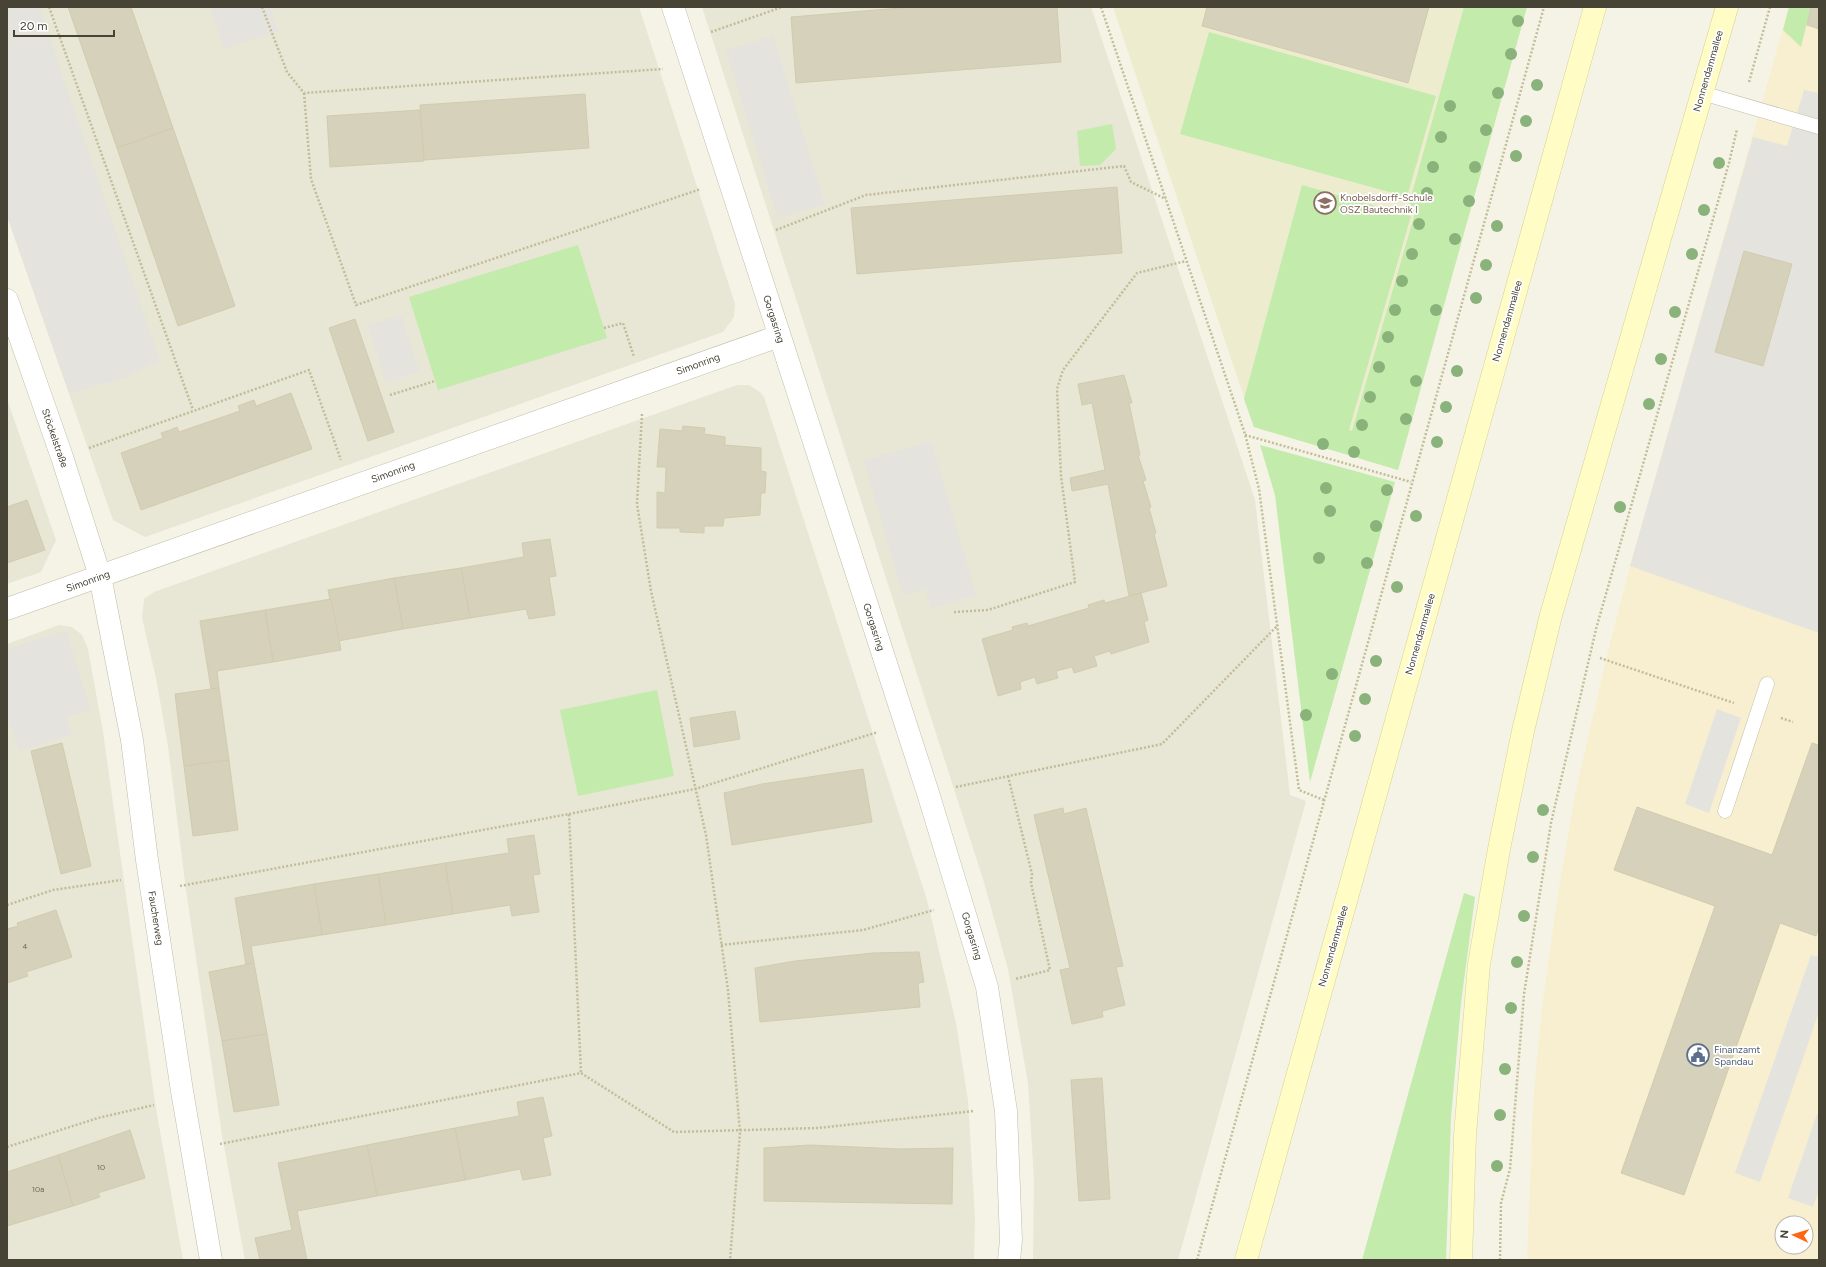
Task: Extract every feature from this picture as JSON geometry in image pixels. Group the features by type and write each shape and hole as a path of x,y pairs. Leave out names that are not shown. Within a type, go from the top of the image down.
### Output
{"main road":[{"name":"Nonnendammallee","path":"1246,1260 1595,7"},
{"name":"Nonnendammallee","path":"1461,1260 1465,1135 1480,964 1499,849 1523,731 1552,615 1727,7"}],"street":[{"name":"Gorgasring","path":"673,7 928,793 987,987 1006,1111 1011,1240 1009,1260"},
{"name":"Stöckelstraße","path":"7,300 62,457 100,576"},
{"name":"Simonring","path":"7,609 779,336"},
{"name":"Faucherweg","path":"100,576 132,740 152,891 192,1150 211,1260"}],"lane":[{"path":"1702,93 1819,127"},
{"path":"1725,811 1767,684"}],"path":[{"path":"49,7 193,410"},
{"path":"262,7 287,72 304,92 311,179 356,305 729,180"},
{"path":"684,41 782,7"},
{"path":"1101,7 1244,434 1259,489 1299,790 1324,800"},
{"path":"1197,1260 1411,482 1544,7"},
{"path":"1500,1260 1501,1203 1510,1169 1524,994 1551,823 1589,657 1729,163 1742,105 1770,7"},
{"path":"304,92 692,67"},
{"path":"749,241 866,195 1124,166 1131,182 1166,199"},
{"path":"954,612 988,610 1075,582 1061,476 1057,389 1063,370 1137,273 1186,261"},
{"path":"604,328 623,323 631,348"},
{"path":"62,457 309,370 351,487"},
{"path":"390,396 435,381"},
{"path":"644,384 637,504 651,591 706,835 728,990 740,1132 730,1260"},
{"path":"1244,434 1411,482"},
{"path":"928,793 1162,744 1278,625"},
{"path":"1600,658 1792,722"},
{"path":"152,891 569,814 695,789 879,732"},
{"path":"987,987 1050,970 1031,883 1032,874 1008,776"},
{"path":"569,814 581,1073"},
{"path":"7,906 53,890 122,879"},
{"path":"721,945 863,930 961,901"},
{"path":"192,1150 581,1073 674,1132 740,1132 818,1128 974,1111"},
{"path":"7,1147 98,1118 155,1104"}],"shaded area":[{"path":"7,7 639,7 735,304 734,317 723,332 145,537 113,520 7,216"},
{"path":"7,7 39,7 160,361 118,380 69,393 7,216"},
{"path":"210,7 270,7 278,31 224,49"},
{"path":"702,7 1091,7 1255,500 1290,795 1306,801 1178,1260 1033,1260 1034,1178 1028,1083 1008,969 983,879"},
{"name":"Knobelsdorff-Schule OSZ Bautechnik I","path":"1113,7 1527,7 1398,470 1254,427"},
{"path":"1789,7 1819,7 1819,1260 1527,1260 1533,1103 1542,1007 1556,906 1575,794 1607,655 1630,566"},
{"path":"773,36 825,204 778,218 726,51"},
{"path":"1804,90 1819,93 1819,633 1630,566 1753,137 1787,146"},
{"path":"401,315 419,372 386,382 368,325"},
{"path":"737,385 749,385 760,392 764,397 927,900 956,1023 968,1101 975,1218 974,1260 245,1260 222,1135 186,890 168,746 156,678 142,618 144,599 154,592"},
{"path":"7,399 56,540 41,572 7,584"},
{"path":"931,441 976,595 931,608 925,589 903,595 864,461"},
{"path":"59,625 72,627 82,635 88,649 103,732 156,1109 183,1260 7,1260 7,644"},
{"path":"66,631 90,709 66,717 72,735 19,751 7,712 7,649"},
{"path":"1717,709 1741,718 1709,813 1685,804"},
{"path":"1811,955 1819,957 1819,1012 1760,1182 1735,1173"},
{"path":"1817,1114 1819,1115 1819,1191 1813,1207 1788,1198"}],"green space":[{"path":"1464,7 1527,7 1398,470 1254,427 1244,399 1302,185 1411,216 1349,430 1352,431 1415,213 1407,211"},
{"path":"1789,7 1811,7 1801,47 1783,30"},
{"path":"1209,32 1436,96 1407,197 1180,134"},
{"path":"1112,124 1116,149 1100,165 1080,166 1077,131"},
{"path":"578,245 607,338 438,390 409,297"},
{"path":"1260,445 1395,482 1310,782 1275,495"},
{"path":"657,690 674,776 578,796 560,710"},
{"path":"1464,893 1475,897 1461,1003 1451,1118 1446,1260 1362,1260"}],"building":[{"path":"68,7 131,7 173,128 117,148"},
{"path":"912,7 1057,7 1061,62 796,83 791,17"},
{"path":"1207,7 1429,7 1408,83 1202,26"},
{"path":"1811,7 1819,7 1819,29 1807,25"},
{"path":"585,94 589,148 424,160 420,105"},
{"path":"420,110 424,161 330,167 327,116"},
{"path":"173,128 235,306 178,326 117,148"},
{"path":"1117,187 1122,253 857,274 851,208"},
{"path":"1744,251 1792,264 1763,366 1715,352"},
{"path":"355,319 394,432 368,441 329,328"},
{"path":"1124,375 1132,403 1129,403 1140,455 1138,455 1146,480 1143,481 1151,507 1149,508 1156,533 1154,534 1167,586 1129,596 1108,484 1072,491 1070,478 1105,470 1092,403 1082,405 1078,384"},
{"path":"291,393 312,449 141,510 121,453 163,438 161,433 177,427 179,432 240,411 238,406 254,400 256,406"},
{"path":"683,426 705,428 704,434 725,437 725,445 761,448 761,471 766,472 765,493 761,493 760,515 724,518 723,526 704,526 704,533 680,532 680,528 657,528 657,492 665,493 666,467 657,467 660,429 682,431"},
{"path":"27,500 45,550 7,563 7,507"},
{"path":"550,539 556,576 549,577 555,615 529,619 526,609 470,618 461,568 524,557 522,543"},
{"path":"461,568 470,618 403,629 394,578"},
{"path":"394,578 403,629 338,641 328,590"},
{"path":"1141,593 1148,620 1144,622 1149,642 1111,654 1110,651 1094,656 1097,666 1074,673 1072,667 1056,671 1058,678 1037,684 1035,677 1020,682 1021,689 998,696 982,639 1013,630 1012,627 1027,623 1028,626 1089,608 1088,605 1104,600 1105,603"},
{"path":"331,599 341,650 273,662 265,610"},
{"path":"265,610 273,662 217,671 219,688 211,689 200,621"},
{"path":"219,688 229,760 184,766 175,694"},
{"path":"735,711 740,739 694,747 690,718"},
{"path":"62,743 91,866 61,874 31,751"},
{"name":"Finanzamt Spandau","path":"1812,743 1819,745 1819,927 1816,936 1780,923 1684,1195 1621,1173 1715,906 1614,870 1637,807 1772,855"},
{"path":"229,760 238,830 193,836 184,766"},
{"path":"863,769 872,822 732,845 724,793 762,784"},
{"path":"1063,808 1064,814 1086,808 1123,966 1116,967 1125,1005 1102,1011 1103,1017 1072,1024 1060,970 1070,968 1034,815"},
{"path":"534,835 540,874 533,875 539,912 512,916 510,905 453,914 445,863 509,853 507,839"},
{"path":"445,863 453,914 386,925 378,874"},
{"path":"378,874 386,925 322,935 314,884"},
{"path":"314,884 322,935 251,946 254,963 246,965 235,898"},
{"path":"56,910 72,957 26,972 28,976 7,983 7,929 18,926 17,923"},
{"path":"919,952 924,982 918,983 920,1007 760,1022 755,968 795,961 873,953"},
{"path":"254,963 267,1034 222,1041 209,972"},
{"path":"267,1034 279,1105 234,1112 222,1041"},
{"path":"1102,1078 1110,1199 1079,1201 1071,1080"},
{"path":"543,1097 552,1136 543,1138 551,1175 523,1180 520,1169 465,1180 455,1128 519,1116 517,1102"},
{"path":"455,1128 465,1180 377,1196 367,1145"},
{"path":"130,1130 145,1178 98,1193 100,1197 73,1206 58,1155"},
{"path":"367,1145 377,1196 297,1211 307,1260 260,1260 255,1238 292,1230 278,1163"},
{"path":"810,1145 900,1149 953,1148 952,1204 764,1201 764,1148"},
{"path":"58,1155 73,1206 7,1226 7,1172"}],"place":[{"name":"Knobelsdorff-Schule OSZ Bautechnik I","path":"1325,203"},
{"name":"Finanzamt Spandau","path":"1698,1055"}]}
